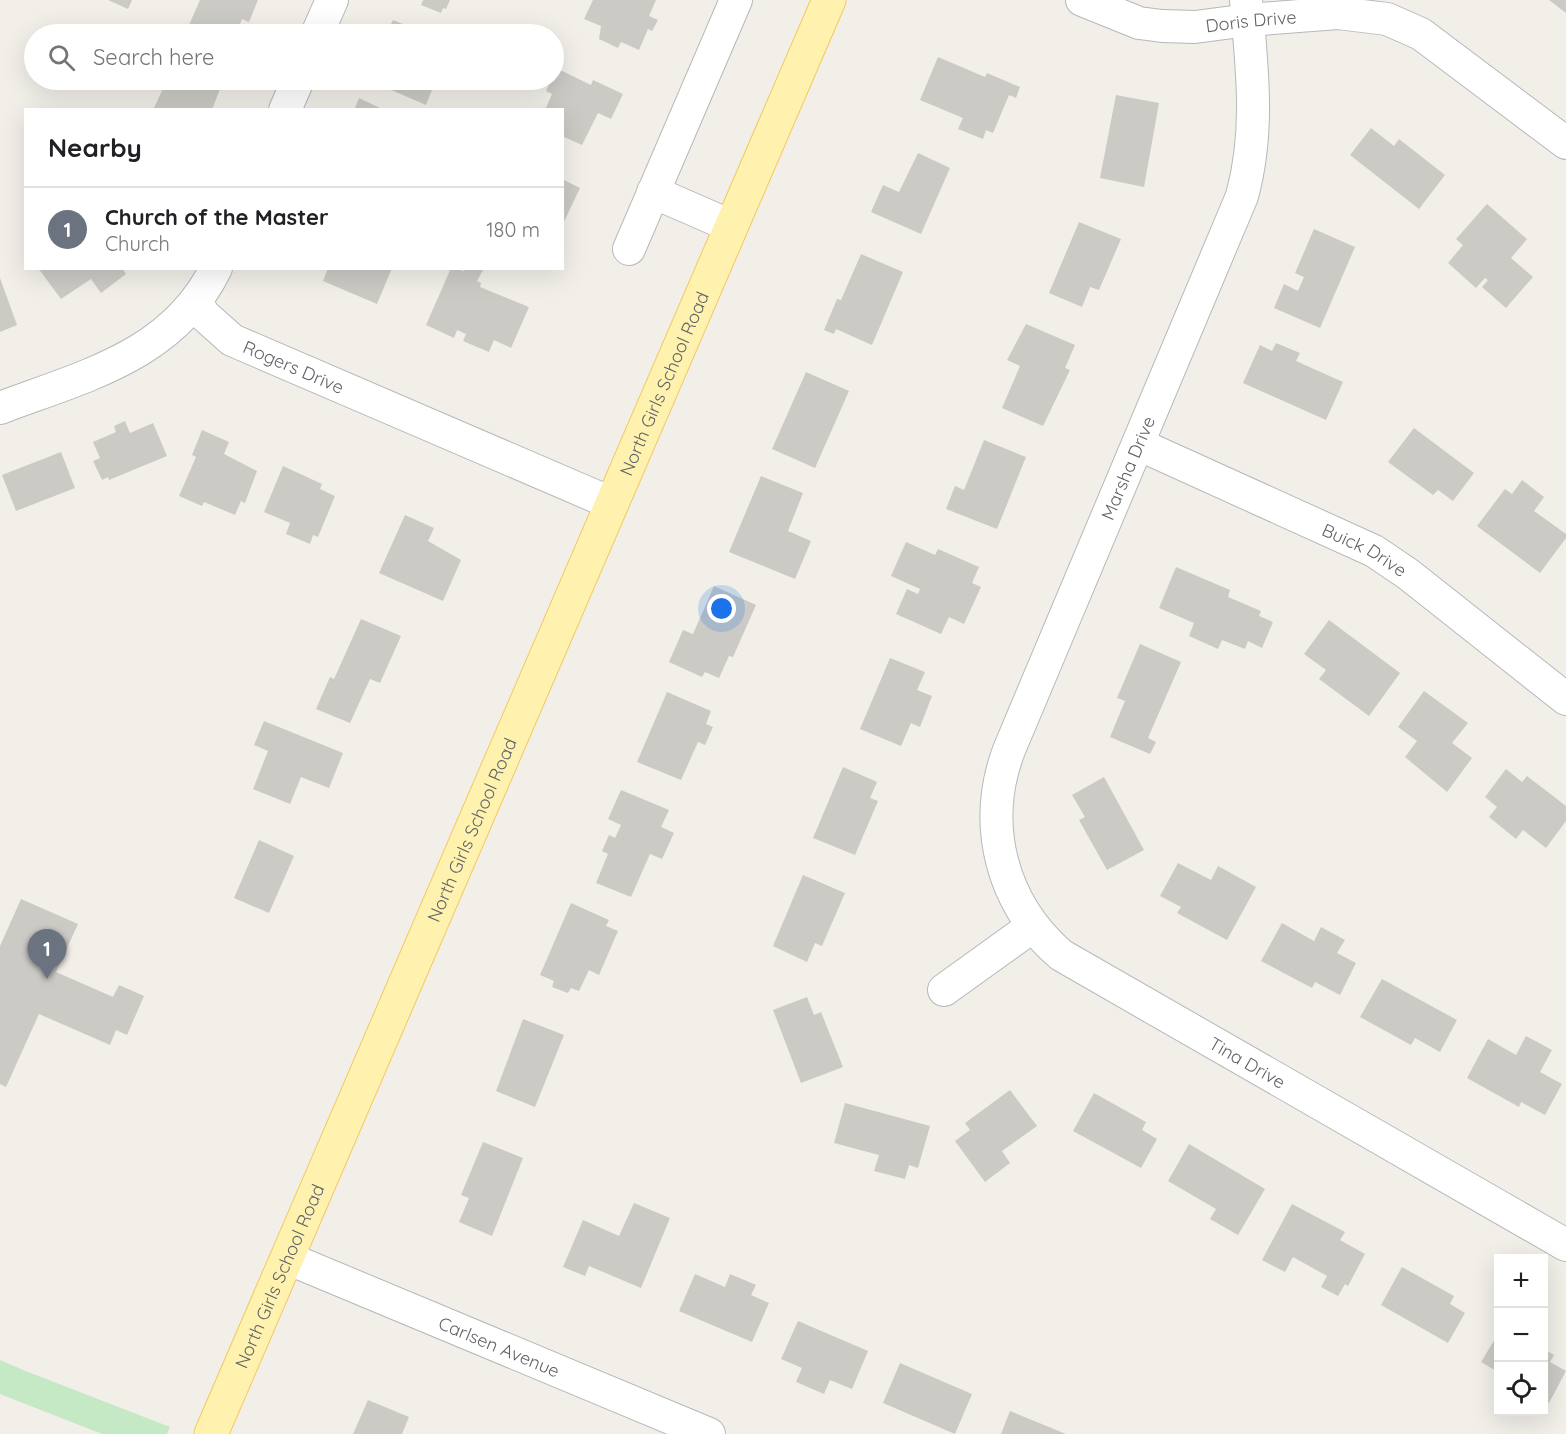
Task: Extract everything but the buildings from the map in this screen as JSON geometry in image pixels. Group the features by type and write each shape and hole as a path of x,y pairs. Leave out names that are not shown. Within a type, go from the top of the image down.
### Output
{"main road":[{"name":"North Girls School Road","path":"211,1434 829,0"}],"street":[{"path":"321,24 332,0"},
{"path":"629,249 736,0"},
{"name":"Doris Drive","path":"1082,0 1139,23 1162,26 1195,27 1247,10 1338,14 1387,19 1421,34 1566,143"},
{"name":"Marsha Drive","path":"1033,926 1012,892 998,848 996,808 1000,780 1009,750 1233,220 1249,171 1255,118 1247,10"},
{"path":"286,108 294,90"},
{"path":"653,192 731,226"},
{"path":"0,408 127,359 173,327 196,302 215,270"},
{"name":"Rogers Drive","path":"196,302 204,315 232,340 611,503"},
{"name":"Buick Drive","path":"1138,444 1374,551 1408,574 1566,699"},
{"path":"944,990 1033,926"},
{"name":"Tina Drive","path":"1033,926 1055,950 1081,969 1566,1245"},
{"name":"Carlsen Avenue","path":"287,1258 709,1434"}],"green space":[{"path":"0,1360 170,1427 167,1434 102,1434 0,1394"}],"place":[{"name":"Church of the Master","path":"47,979"}]}
